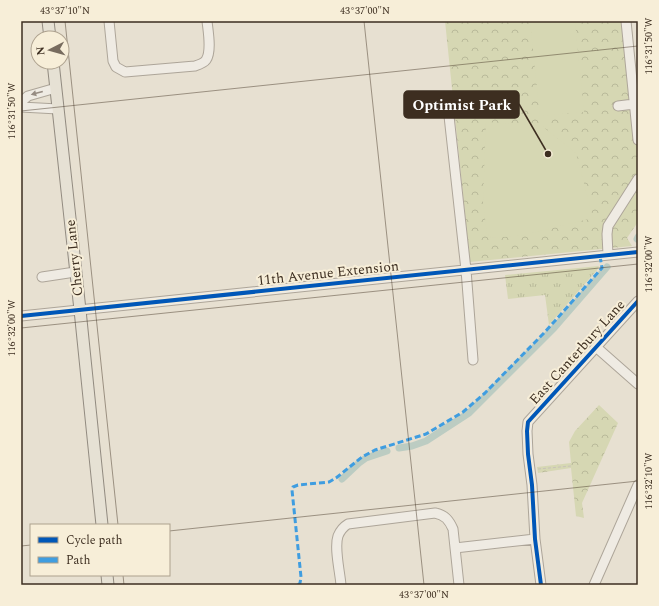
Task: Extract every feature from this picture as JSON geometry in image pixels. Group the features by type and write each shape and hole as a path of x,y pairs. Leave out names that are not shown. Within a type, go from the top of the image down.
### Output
{"main road":[{"name":"Cherry Lane","path":"54,70 102,524"}],"street":[{"path":"109,21 113,61 116,67 125,72 195,66 206,60 210,44 207,21"},
{"path":"626,21 638,140"},
{"path":"21,102 28,96 56,88"},
{"path":"618,106 634,104"},
{"path":"21,106 58,109"},
{"path":"448,107 466,270 473,360"},
{"path":"608,256 606,234 608,226 638,179"},
{"name":"11th Avenue Extension","path":"21,316 638,252"},
{"path":"42,277 76,272"},
{"name":"East Canterbury Lane","path":"541,585 535,539 527,431 528,422 638,301"},
{"path":"596,347 638,384"},
{"path":"594,585 638,485"},
{"path":"341,585 337,544 338,536 343,528 348,524 435,513 440,514 449,521 453,528 459,585"},
{"path":"455,548 535,539"}],"path":[{"path":"530,470 571,466"}],"green space":[{"path":"445,21 631,21 638,87 638,222 627,238 632,246 470,262"},
{"path":"530,21 575,21 584,112 540,116"},
{"path":"486,122 542,126 576,153 593,218 524,235 492,238 487,234 483,202"},
{"path":"599,266 549,325 545,295 508,299 505,275"},
{"path":"599,405 618,423 582,503 584,518 576,516 571,468 538,473 537,467 571,463 569,442 575,431"}],"waterway":[{"path":"399,448 412,446 426,441 469,413 554,328 607,267"},
{"path":"342,479 366,458 387,451"}],"marked path":[{"path":"298,585 301,577 292,490 293,487 298,485 329,482 362,457 375,450 426,434 463,412 485,393 545,332 602,268 600,256"}],"cycle path":[{"path":"21,316 638,252"},
{"path":"541,585 535,539 532,485 528,454 528,422 638,301"}],"place":[{"name":"Optimist Park","path":"548,154"}]}
